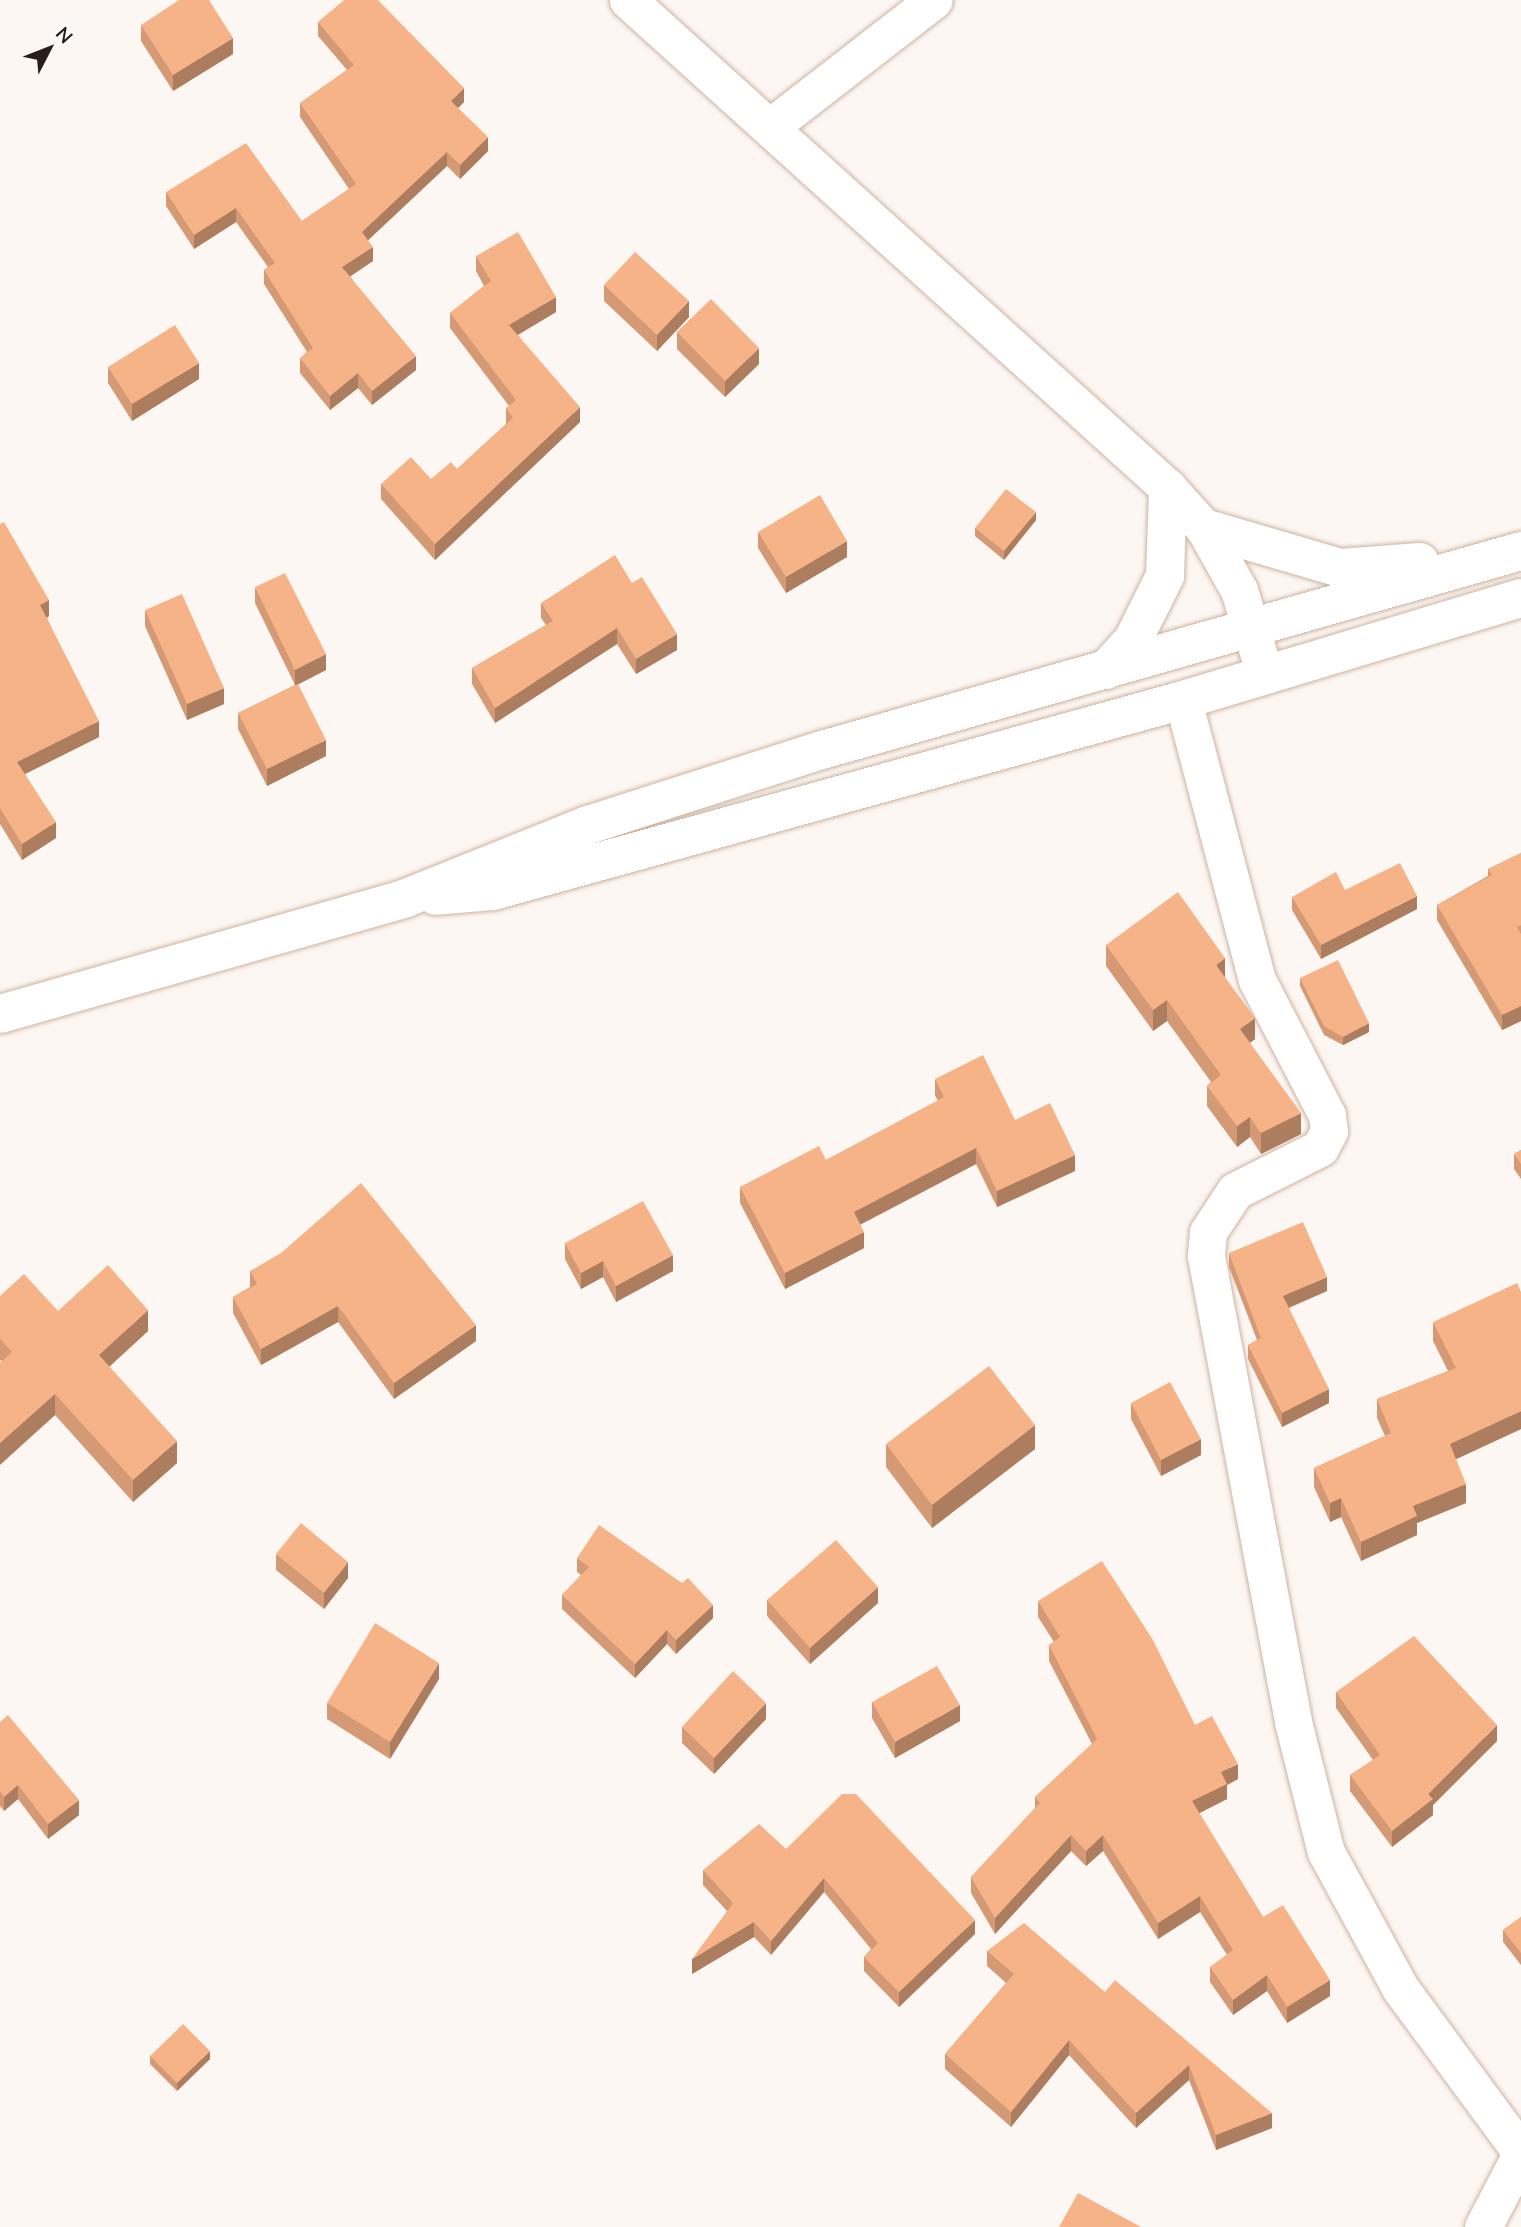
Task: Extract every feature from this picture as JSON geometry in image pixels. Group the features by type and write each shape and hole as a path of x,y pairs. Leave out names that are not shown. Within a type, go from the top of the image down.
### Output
{"highway":[{"path":"1106,670 1133,640 1165,576 1168,488"},
{"path":"1204,528 1340,568 1510,553"},
{"path":"0,1014 405,898 588,825 822,750 1255,629 1510,553"},
{"path":"405,898 493,891 1183,700 1521,597"}],"street":[{"path":"628,0 1168,488 1204,528 1255,629 1265,675"},
{"path":"770,127 934,0"},
{"path":"1183,700 1257,981 1327,1115 1329,1131 1320,1148 1235,1191 1208,1233 1206,1256 1293,1722 1326,1852 1400,1988 1521,2153 1483,2227"}],"building":[{"path":"179,0 209,0 233,38 173,75 141,25"},
{"path":"344,0 378,0 464,88 451,101 488,137 460,165 447,152 362,232 373,247 342,267 416,356 372,391 358,373 330,396 300,358 313,348 264,270 275,263 236,208 194,235 166,192 246,143 302,221 356,184 300,103 354,65 318,22"},
{"path":"518,232 556,297 509,325 580,407 435,544 381,484 411,457 431,479 451,462 457,469 513,418 506,408 516,400 450,313 491,281 476,256"},
{"path":"635,252 689,301 657,335 604,285"},
{"path":"711,299 759,348 725,381 677,332"},
{"path":"175,325 199,363 132,404 108,367"},
{"path":"1006,489 1036,512 1004,551 975,528"},
{"path":"820,495 847,541 786,577 758,532"},
{"path":"4,522 49,600 40,605 99,721 17,762 56,822 22,844 0,808 0,524"},
{"path":"615,555 632,583 642,577 677,634 636,659 617,628 495,708 472,668 553,621 541,603"},
{"path":"285,573 326,654 295,670 255,587"},
{"path":"182,594 224,688 187,704 145,610"},
{"path":"298,684 326,740 267,769 238,713"},
{"path":"1521,853 1521,925 1517,927 1521,934 1521,1006 1502,1015 1437,905 1492,875 1488,869"},
{"path":"1400,863 1417,896 1321,945 1292,897 1336,872 1345,890"},
{"path":"1178,892 1225,958 1216,965 1255,1018 1240,1029 1301,1113 1261,1133 1250,1117 1237,1126 1207,1086 1221,1075 1167,1000 1153,1010 1106,945"},
{"path":"1338,960 1369,1023 1343,1037 1324,1026 1300,978"},
{"path":"983,1055 1015,1120 1050,1103 1075,1155 997,1191 976,1148 854,1212 864,1232 785,1273 740,1187 819,1146 826,1160 944,1097 935,1079"},
{"path":"1521,1150 1521,1164 1514,1154"},
{"path":"361,1183 476,1325 394,1383 338,1306 261,1349 233,1297 257,1284 250,1271 281,1253"},
{"path":"643,1201 673,1255 616,1286 603,1261 581,1273 565,1243"},
{"path":"1303,1222 1327,1277 1283,1296 1329,1389 1282,1413 1248,1345 1261,1338 1229,1253"},
{"path":"108,1265 148,1310 99,1355 177,1441 133,1480 55,1394 0,1443 0,1363 12,1352 0,1339 0,1296 24,1274 58,1311"},
{"path":"1517,1283 1521,1292 1521,1411 1450,1444 1466,1484 1413,1506 1417,1516 1361,1542 1341,1498 1330,1503 1314,1468 1391,1433 1377,1399 1456,1368 1433,1322"},
{"path":"989,1366 1035,1425 932,1505 886,1444"},
{"path":"1170,1382 1201,1439 1161,1460 1131,1403"},
{"path":"301,1523 348,1562 324,1593 276,1554"},
{"path":"599,1525 682,1583 688,1578 713,1605 676,1640 667,1630 635,1664 562,1595 589,1567 577,1558"},
{"path":"836,1540 878,1587 810,1648 767,1600"},
{"path":"1102,1561 1153,1640 1195,1725 1212,1716 1238,1764 1221,1772 1227,1784 1192,1801 1263,1917 1283,1905 1330,1980 1287,2007 1267,1975 1233,2000 1210,1967 1233,1950 1200,1896 1158,1923 1103,1835 1086,1851 1071,1835 995,1918 971,1877 1040,1803 1035,1797 1097,1739 1049,1645 1060,1637 1038,1601"},
{"path":"375,1623 439,1663 390,1742 327,1703"},
{"path":"1414,1636 1497,1725 1428,1794 1433,1799 1392,1831 1350,1775 1380,1755 1336,1692"},
{"path":"937,1666 960,1705 895,1742 872,1702"},
{"path":"733,1671 766,1703 714,1758 682,1727"},
{"path":"8,1715 79,1800 48,1824 18,1785 4,1797 0,1791 0,1722"},
{"path":"842,1794 856,1794 975,1920 899,1992 864,1957 878,1943 824,1878 771,1941 754,1922 692,1959 733,1903 703,1870 759,1824 786,1849"},
{"path":"1521,1917 1521,1953 1503,1930"},
{"path":"1024,1923 1105,1992 1115,1980 1272,2113 1216,2135 1189,2065 1136,2113 1069,2040 1011,2112 945,2054 1014,1974 987,1951"},
{"path":"183,2024 210,2051 177,2083 150,2056"},
{"path":"1078,2193 1141,2227 1059,2227"}]}
